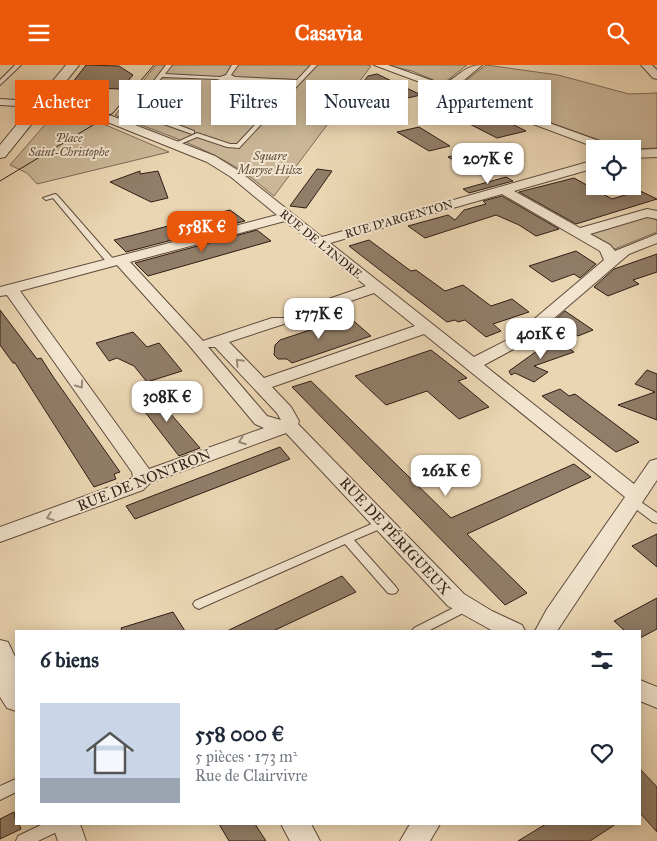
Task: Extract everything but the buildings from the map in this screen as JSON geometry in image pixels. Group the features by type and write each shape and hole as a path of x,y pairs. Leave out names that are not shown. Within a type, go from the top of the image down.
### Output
{"street":[{"path":"61,80 73,65"},
{"path":"379,65 423,80"},
{"path":"458,80 476,66"},
{"path":"651,67 657,76"},
{"path":"0,102 15,101"},
{"name":"RUE DE L'INDRE","path":"109,118 176,144 223,167 287,216 634,498"},
{"path":"0,154 24,125"},
{"path":"547,125 587,140"},
{"path":"641,154 657,153"},
{"name":"RUE D'ARGENTON","path":"318,242 586,167"},
{"path":"504,190 605,249 611,255 611,261"},
{"path":"578,233 647,213 657,215"},
{"path":"143,478 141,471 51,345 6,291 287,216"},
{"path":"472,365 519,340 624,251 657,239"},
{"path":"116,262 194,341 261,420 276,426 288,425"},
{"path":"299,314 376,288"},
{"path":"194,341 203,343 219,341 278,321"},
{"path":"261,385 426,328"},
{"name":"RUE DE PÉRIGUEUX","path":"219,341 289,417 288,425 383,523 448,594 465,607 512,630"},
{"name":"RUE DE NONTRON","path":"0,535 136,485 143,478 288,425"},
{"path":"547,630 657,465"},
{"path":"0,649 9,670 10,700"},
{"path":"641,690 657,698"},
{"path":"66,825 72,841"},
{"path":"296,825 306,841"},
{"path":"414,841 425,825"}],"lane":[{"path":"0,83 18,65"},
{"path":"169,65 136,108 136,111 192,132"},
{"path":"231,77 235,65"},
{"path":"176,144 197,135 229,147 239,146 314,65"},
{"path":"3,71 12,71"},
{"path":"161,75 231,77 298,82"},
{"path":"46,198 54,196 116,262"},
{"path":"634,498 657,519"},
{"path":"198,604 383,523"},
{"path":"347,539 392,590"},
{"path":"420,630 465,607"},
{"path":"0,793 15,786"},
{"path":"23,841 56,825"}],"green space":[{"name":"Square Maryse Hilsz","path":"156,65 371,66 361,80 306,80 306,125 327,125 274,196 239,169 214,155 141,125 201,125 201,80 144,80"},
{"path":"467,65 448,80 433,80 412,71 391,66"},
{"path":"486,65 558,75 629,94 657,93 657,148 641,149 641,140 599,140 551,123 551,80 467,80"},
{"name":"Place Saint-Christophe","path":"45,125 106,125 169,152 37,184 27,173 10,165"},
{"path":"647,216 657,220 657,232 615,249 590,234"}],"tram line":[{"path":"0,181 113,113 154,65"}]}
